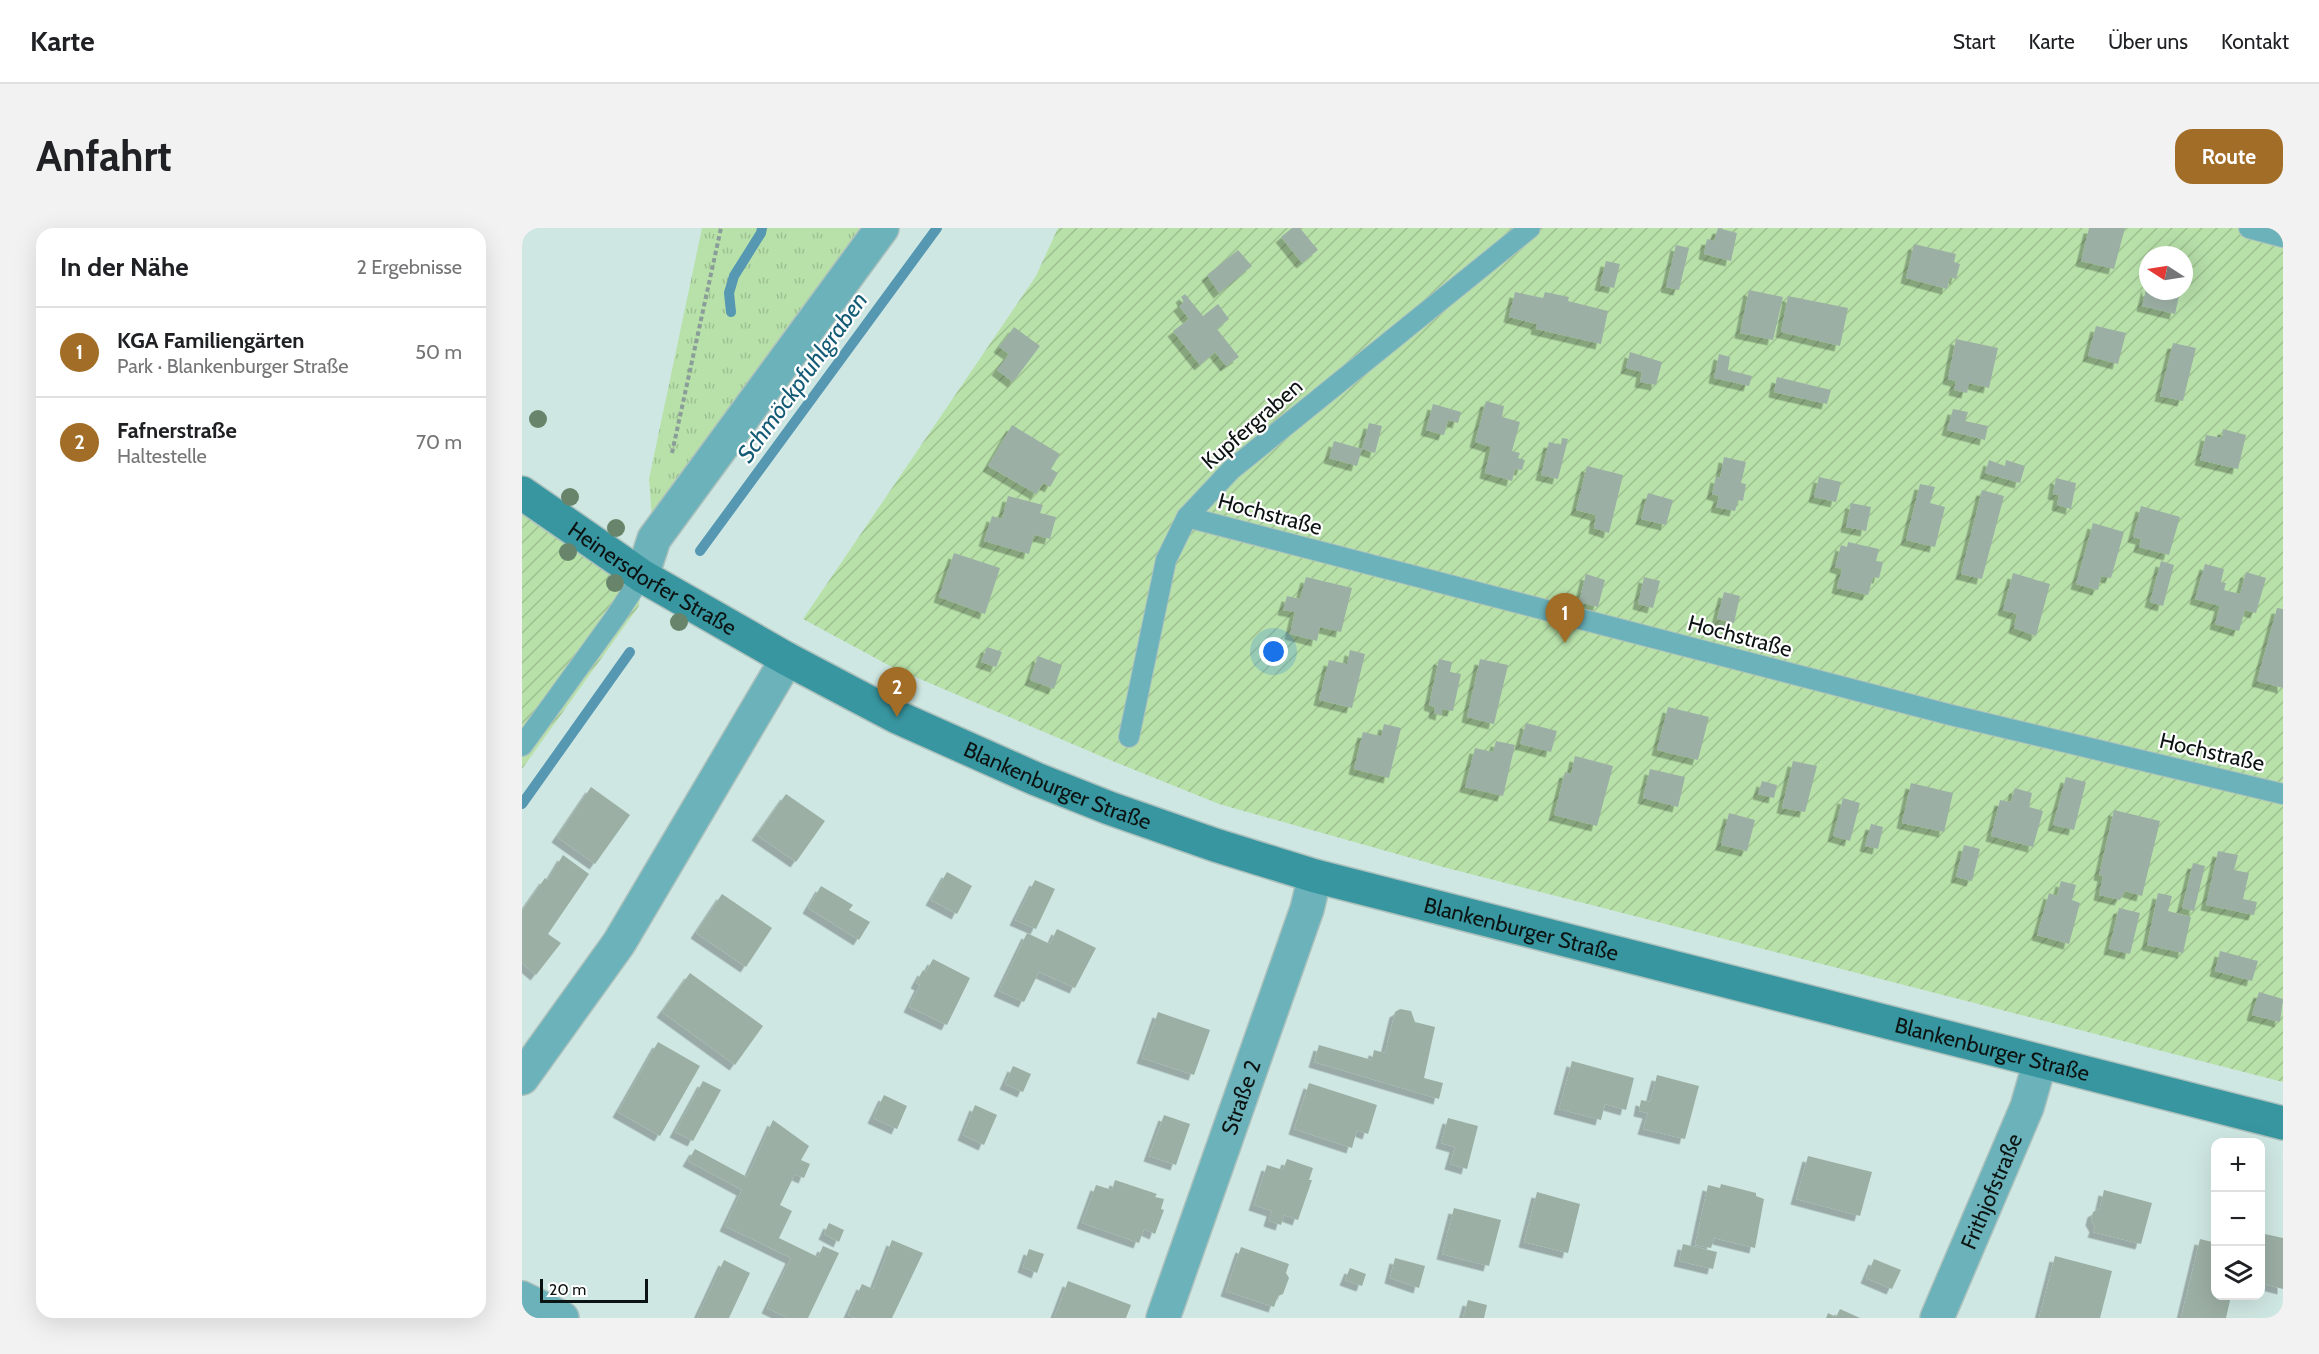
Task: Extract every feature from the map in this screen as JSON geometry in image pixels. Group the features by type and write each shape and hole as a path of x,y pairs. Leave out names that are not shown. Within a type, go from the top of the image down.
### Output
{"main road":[{"name":"Heinersdorfer Straße","path":"522,493 642,576 787,659"},
{"name":"Blankenburger Straße","path":"787,659 897,717 1035,779 1215,845 1315,876 2283,1123"}],"street":[{"path":"642,576 654,539 882,228"},
{"path":"522,1078 619,943 787,659"},
{"name":"Straße 2","path":"1163,1318 1307,909 1315,876"},
{"name":"Frithjofstraße","path":"1937,1318 2027,1107 2040,1062"},
{"path":"522,1298 562,1318"}],"lane":[{"name":"Kupfergraben","path":"1130,737 1167,560 1187,517 1230,470 1530,228"},
{"path":"2249,228 2283,237"},
{"name":"Hochstraße","path":"1187,517 1951,715 2283,794"},
{"path":"522,746 616,616 642,576"}],"path":[{"path":"671,458 721,228"}],"green space":[{"path":"702,228 870,228 652,519 649,479"},
{"path":"1058,228 2283,228 2283,1082 1443,867 1219,804 892,667 803,619 1036,276"},
{"path":"522,493 642,576 639,606 522,769"}],"building":[{"path":"1292,228 1300,228 1318,250 1302,263 1281,237"},
{"path":"1718,228 1737,233 1731,261 1704,254 1707,239 1714,241"},
{"path":"2089,228 2125,228 2114,269 2081,261"},
{"path":"1914,244 1956,254 1954,262 1960,264 1956,279 1950,277 1947,289 1906,278"},
{"path":"1676,245 1689,248 1679,290 1666,287"},
{"path":"1238,250 1252,266 1219,293 1207,275"},
{"path":"1606,261 1620,264 1614,288 1600,285"},
{"path":"1749,290 1783,297 1773,340 1740,333"},
{"path":"1515,292 1543,298 1545,292 1569,297 1568,301 1608,311 1601,344 1536,329 1537,324 1509,317"},
{"path":"1185,294 1203,316 1218,304 1229,319 1217,329 1239,357 1226,366 1215,352 1200,365 1173,331 1189,319 1179,306 1184,302 1181,297"},
{"path":"1788,296 1848,308 1840,346 1781,332"},
{"path":"2143,300 2178,300 2175,314 2142,306"},
{"path":"2096,326 2126,333 2118,364 2088,356"},
{"path":"1014,327 1040,346 1013,382 997,370 1009,354 999,347"},
{"path":"1956,339 1998,348 1989,388 1969,383 1967,393 1954,390 1956,381 1948,379"},
{"path":"2173,343 2196,348 2183,401 2160,396"},
{"path":"1630,352 1662,362 1656,385 1640,382 1642,372 1626,368"},
{"path":"1719,354 1730,357 1728,370 1752,376 1749,386 1714,378"},
{"path":"1777,377 1831,390 1827,404 1774,392"},
{"path":"1486,401 1504,406 1502,417 1520,422 1512,451 1520,453 1518,458 1525,460 1522,470 1515,469 1512,481 1485,473 1491,447 1475,442"},
{"path":"1433,404 1461,412 1458,423 1448,420 1444,435 1426,430"},
{"path":"1953,409 1968,412 1965,421 1988,426 1985,440 1947,430"},
{"path":"1369,423 1382,426 1375,453 1362,449"},
{"path":"1012,425 1060,454 1051,469 1058,473 1050,487 1043,483 1036,494 988,466"},
{"path":"2223,429 2246,435 2238,469 2200,460 2206,435 2222,438"},
{"path":"1562,438 1568,439 1558,479 1541,475 1549,442 1561,445"},
{"path":"1334,441 1362,449 1357,466 1329,458"},
{"path":"1724,457 1746,462 1741,483 1746,484 1743,501 1738,500 1735,511 1716,507 1719,496 1712,494 1716,477 1720,478"},
{"path":"1989,460 2005,466 2006,460 2025,466 2020,483 1985,473"},
{"path":"1587,466 1623,475 1609,533 1594,528 1596,515 1576,510"},
{"path":"1819,477 1841,482 1836,502 1814,497"},
{"path":"2056,478 2076,483 2071,509 2057,505 2059,495 2053,494"},
{"path":"1920,484 1935,487 1930,503 1945,507 1935,547 1906,540"},
{"path":"1982,490 2004,496 1982,579 1961,574"},
{"path":"1648,493 1673,500 1666,525 1641,519"},
{"path":"1008,496 1043,505 1040,513 1056,517 1050,539 1034,535 1029,554 984,541 992,516 1002,519"},
{"path":"1851,503 1871,507 1866,531 1846,527"},
{"path":"2141,506 2180,517 2169,555 2139,547 2141,539 2133,537"},
{"path":"2093,523 2124,532 2111,578 2101,576 2098,590 2076,584"},
{"path":"1848,542 1879,549 1876,561 1883,562 1879,578 1873,577 1868,595 1837,588 1842,569 1835,567 1841,545 1847,547"},
{"path":"954,553 1000,568 985,614 939,597"},
{"path":"2161,561 2174,565 2163,606 2150,602"},
{"path":"2205,564 2224,569 2221,582 2226,583 2224,590 2240,594 2246,572 2266,578 2256,613 2245,610 2239,631 2215,624 2220,606 2195,599"},
{"path":"2013,573 2050,584 2036,636 2014,628 2017,614 2003,610"},
{"path":"1586,574 1605,580 1598,607 1579,602"},
{"path":"1306,577 1352,588 1341,632 1320,627 1317,641 1290,634 1295,612 1283,610 1287,596 1300,599"},
{"path":"1644,577 1660,581 1653,608 1638,604"},
{"path":"1724,592 1740,596 1734,623 1717,619"},
{"path":"2277,608 2283,609 2283,688 2257,681"},
{"path":"987,647 1002,652 996,667 981,662"},
{"path":"1350,650 1365,654 1352,708 1319,700 1329,660 1347,664"},
{"path":"1038,656 1062,665 1054,689 1030,680"},
{"path":"1439,659 1452,662 1450,672 1461,674 1453,711 1442,709 1441,715 1434,713 1435,707 1429,705"},
{"path":"1480,659 1508,665 1494,724 1467,717"},
{"path":"1668,707 1709,717 1698,760 1657,750"},
{"path":"1526,723 1557,731 1551,752 1520,744"},
{"path":"1384,724 1401,728 1389,778 1354,769 1363,732 1381,736"},
{"path":"1496,741 1515,745 1503,796 1465,787 1475,748 1493,752"},
{"path":"1575,756 1613,766 1597,826 1554,815 1565,772 1571,774"},
{"path":"1793,761 1817,766 1805,812 1782,808"},
{"path":"1650,769 1685,777 1678,807 1643,798"},
{"path":"2066,777 2086,782 2074,830 2053,825"},
{"path":"1762,781 1777,785 1774,798 1758,794"},
{"path":"1911,783 1953,793 1944,832 1902,823"},
{"path":"591,787 630,815 595,864 557,837"},
{"path":"2015,788 2032,793 2029,807 2043,811 2033,847 1991,836 2000,800 2011,802"},
{"path":"786,794 825,821 796,862 757,835"},
{"path":"1843,798 1860,803 1850,841 1833,836"},
{"path":"2114,810 2160,821 2142,896 2125,891 2120,900 2099,895 2103,876 2099,875"},
{"path":"1729,813 1755,820 1747,851 1721,845"},
{"path":"1871,824 1883,827 1878,849 1865,846"},
{"path":"1964,845 1980,849 1972,881 1956,877"},
{"path":"2218,851 2238,855 2234,870 2249,873 2243,899 2257,902 2254,915 2206,905"},
{"path":"563,855 589,874 548,934 561,943 536,975 522,963 522,911 545,878 548,880"},
{"path":"2193,863 2205,866 2194,911 2182,908"},
{"path":"947,872 972,886 957,914 931,900"},
{"path":"1035,880 1055,889 1036,929 1015,920"},
{"path":"2061,881 2076,885 2072,900 2080,903 2069,944 2037,935 2049,893 2057,896"},
{"path":"821,886 853,905 849,910 870,922 859,940 808,908"},
{"path":"2158,893 2172,896 2168,911 2191,917 2183,953 2147,945"},
{"path":"722,894 772,928 746,967 696,933"},
{"path":"2119,908 2140,913 2130,954 2109,949"},
{"path":"1057,929 1096,948 1075,988 1039,972 1024,1002 999,991 1027,933 1050,944"},
{"path":"2220,951 2258,961 2252,981 2215,971"},
{"path":"933,959 970,978 947,1025 909,1007 920,985 916,983 923,970 926,972"},
{"path":"690,973 763,1026 735,1065 662,1012"},
{"path":"2259,992 2283,999 2280,1022 2252,1015"},
{"path":"1400,1009 1411,1011 1415,1022 1435,1027 1424,1078 1443,1083 1439,1099 1314,1062 1319,1045 1372,1060 1374,1050 1385,1053 1395,1012"},
{"path":"1158,1012 1210,1030 1194,1075 1142,1058"},
{"path":"658,1042 700,1066 660,1136 618,1112"},
{"path":"1572,1061 1634,1078 1626,1110 1605,1104 1601,1120 1559,1109"},
{"path":"1013,1066 1031,1074 1023,1092 1005,1084"},
{"path":"1657,1075 1699,1086 1685,1139 1643,1129 1648,1113 1639,1111 1641,1100 1650,1102"},
{"path":"703,1081 721,1090 693,1141 675,1132"},
{"path":"1309,1083 1377,1105 1368,1134 1357,1130 1352,1148 1294,1129"},
{"path":"884,1095 907,1106 897,1129 873,1118"},
{"path":"975,1105 997,1115 984,1145 963,1135"},
{"path":"1164,1115 1190,1124 1176,1165 1149,1156"},
{"path":"1448,1118 1478,1126 1467,1169 1450,1164 1455,1147 1441,1143"},
{"path":"773,1120 809,1146 801,1160 810,1164 804,1178 795,1174 780,1205 792,1211 779,1238 818,1257 823,1246 839,1253 808,1318 788,1318 767,1308 791,1258 725,1226 742,1190 688,1161 695,1149 747,1177"},
{"path":"1808,1156 1872,1172 1860,1216 1796,1199"},
{"path":"1287,1159 1313,1168 1309,1180 1312,1180 1298,1220 1284,1215 1281,1225 1269,1221 1272,1211 1254,1205 1267,1165 1283,1170"},
{"path":"1115,1180 1157,1194 1155,1197 1164,1199 1161,1209 1164,1210 1155,1234 1144,1229 1139,1243 1082,1223 1096,1185 1112,1190"},
{"path":"1721,1184 1756,1193 1756,1196 1764,1199 1755,1248 1714,1238 1711,1248 1695,1245 1708,1185 1720,1188"},
{"path":"2104,1190 2152,1203 2141,1244 2093,1232 2095,1227 2091,1220 2093,1212 2100,1208"},
{"path":"1537,1192 1580,1204 1568,1253 1524,1242"},
{"path":"1454,1208 1501,1220 1489,1266 1442,1254"},
{"path":"829,1223 844,1230 839,1242 824,1234"},
{"path":"2265,1234 2283,1238 2283,1289 2265,1284"},
{"path":"2200,1239 2211,1242 2211,1300 2230,1300 2226,1318 2181,1318"},
{"path":"892,1240 923,1253 892,1318 856,1318 848,1315 862,1284 873,1289"},
{"path":"1683,1244 1717,1252 1713,1269 1679,1261"},
{"path":"1241,1247 1289,1264 1286,1273 1289,1278 1283,1294 1278,1296 1274,1307 1226,1291"},
{"path":"1029,1249 1044,1254 1037,1273 1023,1267"},
{"path":"2055,1256 2112,1271 2100,1318 2039,1318"},
{"path":"1395,1258 1425,1266 1419,1288 1390,1278"},
{"path":"1874,1259 1901,1270 1892,1289 1866,1278"},
{"path":"724,1260 750,1273 729,1318 697,1318"},
{"path":"1350,1268 1366,1274 1362,1286 1345,1280"},
{"path":"1068,1281 1131,1305 1126,1318 1054,1318"},
{"path":"1468,1300 1487,1305 1484,1318 1463,1318"},
{"path":"1840,1309 1860,1318 1826,1318 1828,1313 1836,1317"}],"waterway":[{"path":"731,312 729,293 734,276 762,228"},
{"name":"Schmöckpfuhlgraben","path":"700,551 937,228"},
{"name":"Schmöckpfuhlgraben","path":"522,804 630,652"}],"place":[{"name":"KGA Familiengärten","path":"1565,643"},
{"name":"Fafnerstraße","path":"897,717"}]}
